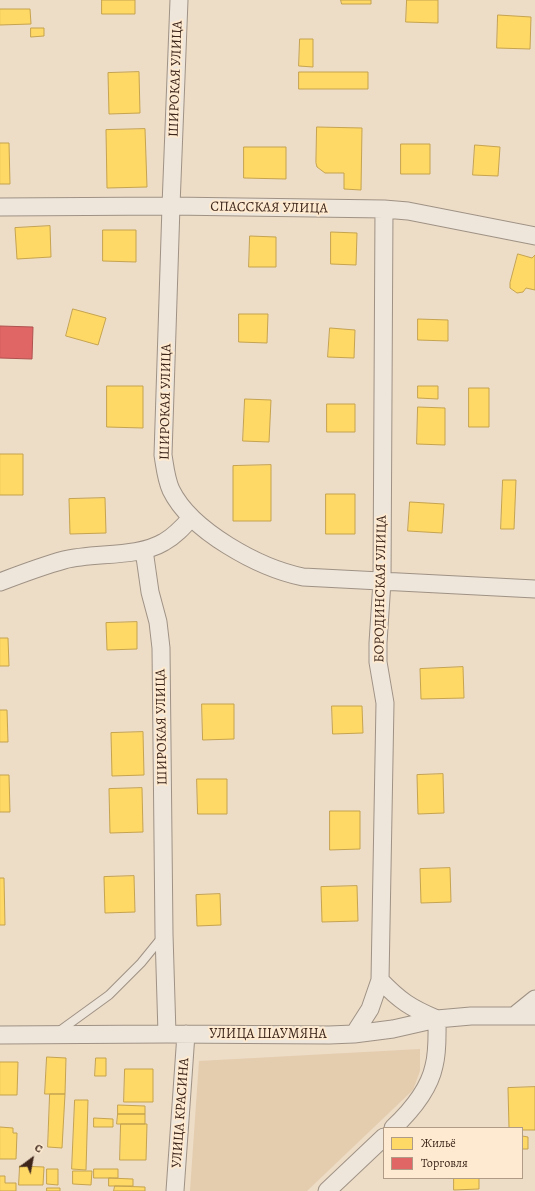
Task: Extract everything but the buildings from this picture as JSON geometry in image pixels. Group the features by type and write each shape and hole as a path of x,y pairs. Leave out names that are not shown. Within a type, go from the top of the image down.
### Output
{"street":[{"name":"ШИРОКАЯ УЛИЦА","path":"179,0 163,455 165,474 171,490 191,518 209,532 249,558 286,574 303,577 535,589"},
{"name":"СПАССКАЯ УЛИЦА","path":"0,207 171,206 384,209 408,211 535,236"},
{"name":"БОРОДИНСКАЯ УЛИЦА","path":"354,1034 370,1009 380,980 385,704 378,662 378,643 382,581 384,209"},
{"path":"0,582 64,560 90,555 126,553 144,550 163,543 175,534 191,518"},
{"name":"ШИРОКАЯ УЛИЦА","path":"144,550 150,592 158,622 161,648 164,934 167,1034"},
{"path":"380,980 402,1002 437,1019 437,1052 429,1082 414,1106 394,1127"},
{"path":"514,1016 535,999"},
{"name":"УЛИЦА ШАУМЯНА","path":"0,1035 329,1035 354,1034 394,1029 437,1019 471,1016 535,1016"},
{"name":"УЛИЦА КРАСИНА","path":"175,1191 186,1034"},
{"path":"327,1191 383,1138"}],"lane":[{"path":"55,1034 109,995 142,963 164,934"}],"shaded area":[{"path":"420,1049 420,1071 413,1090 307,1191 190,1191 199,1061"}]}
